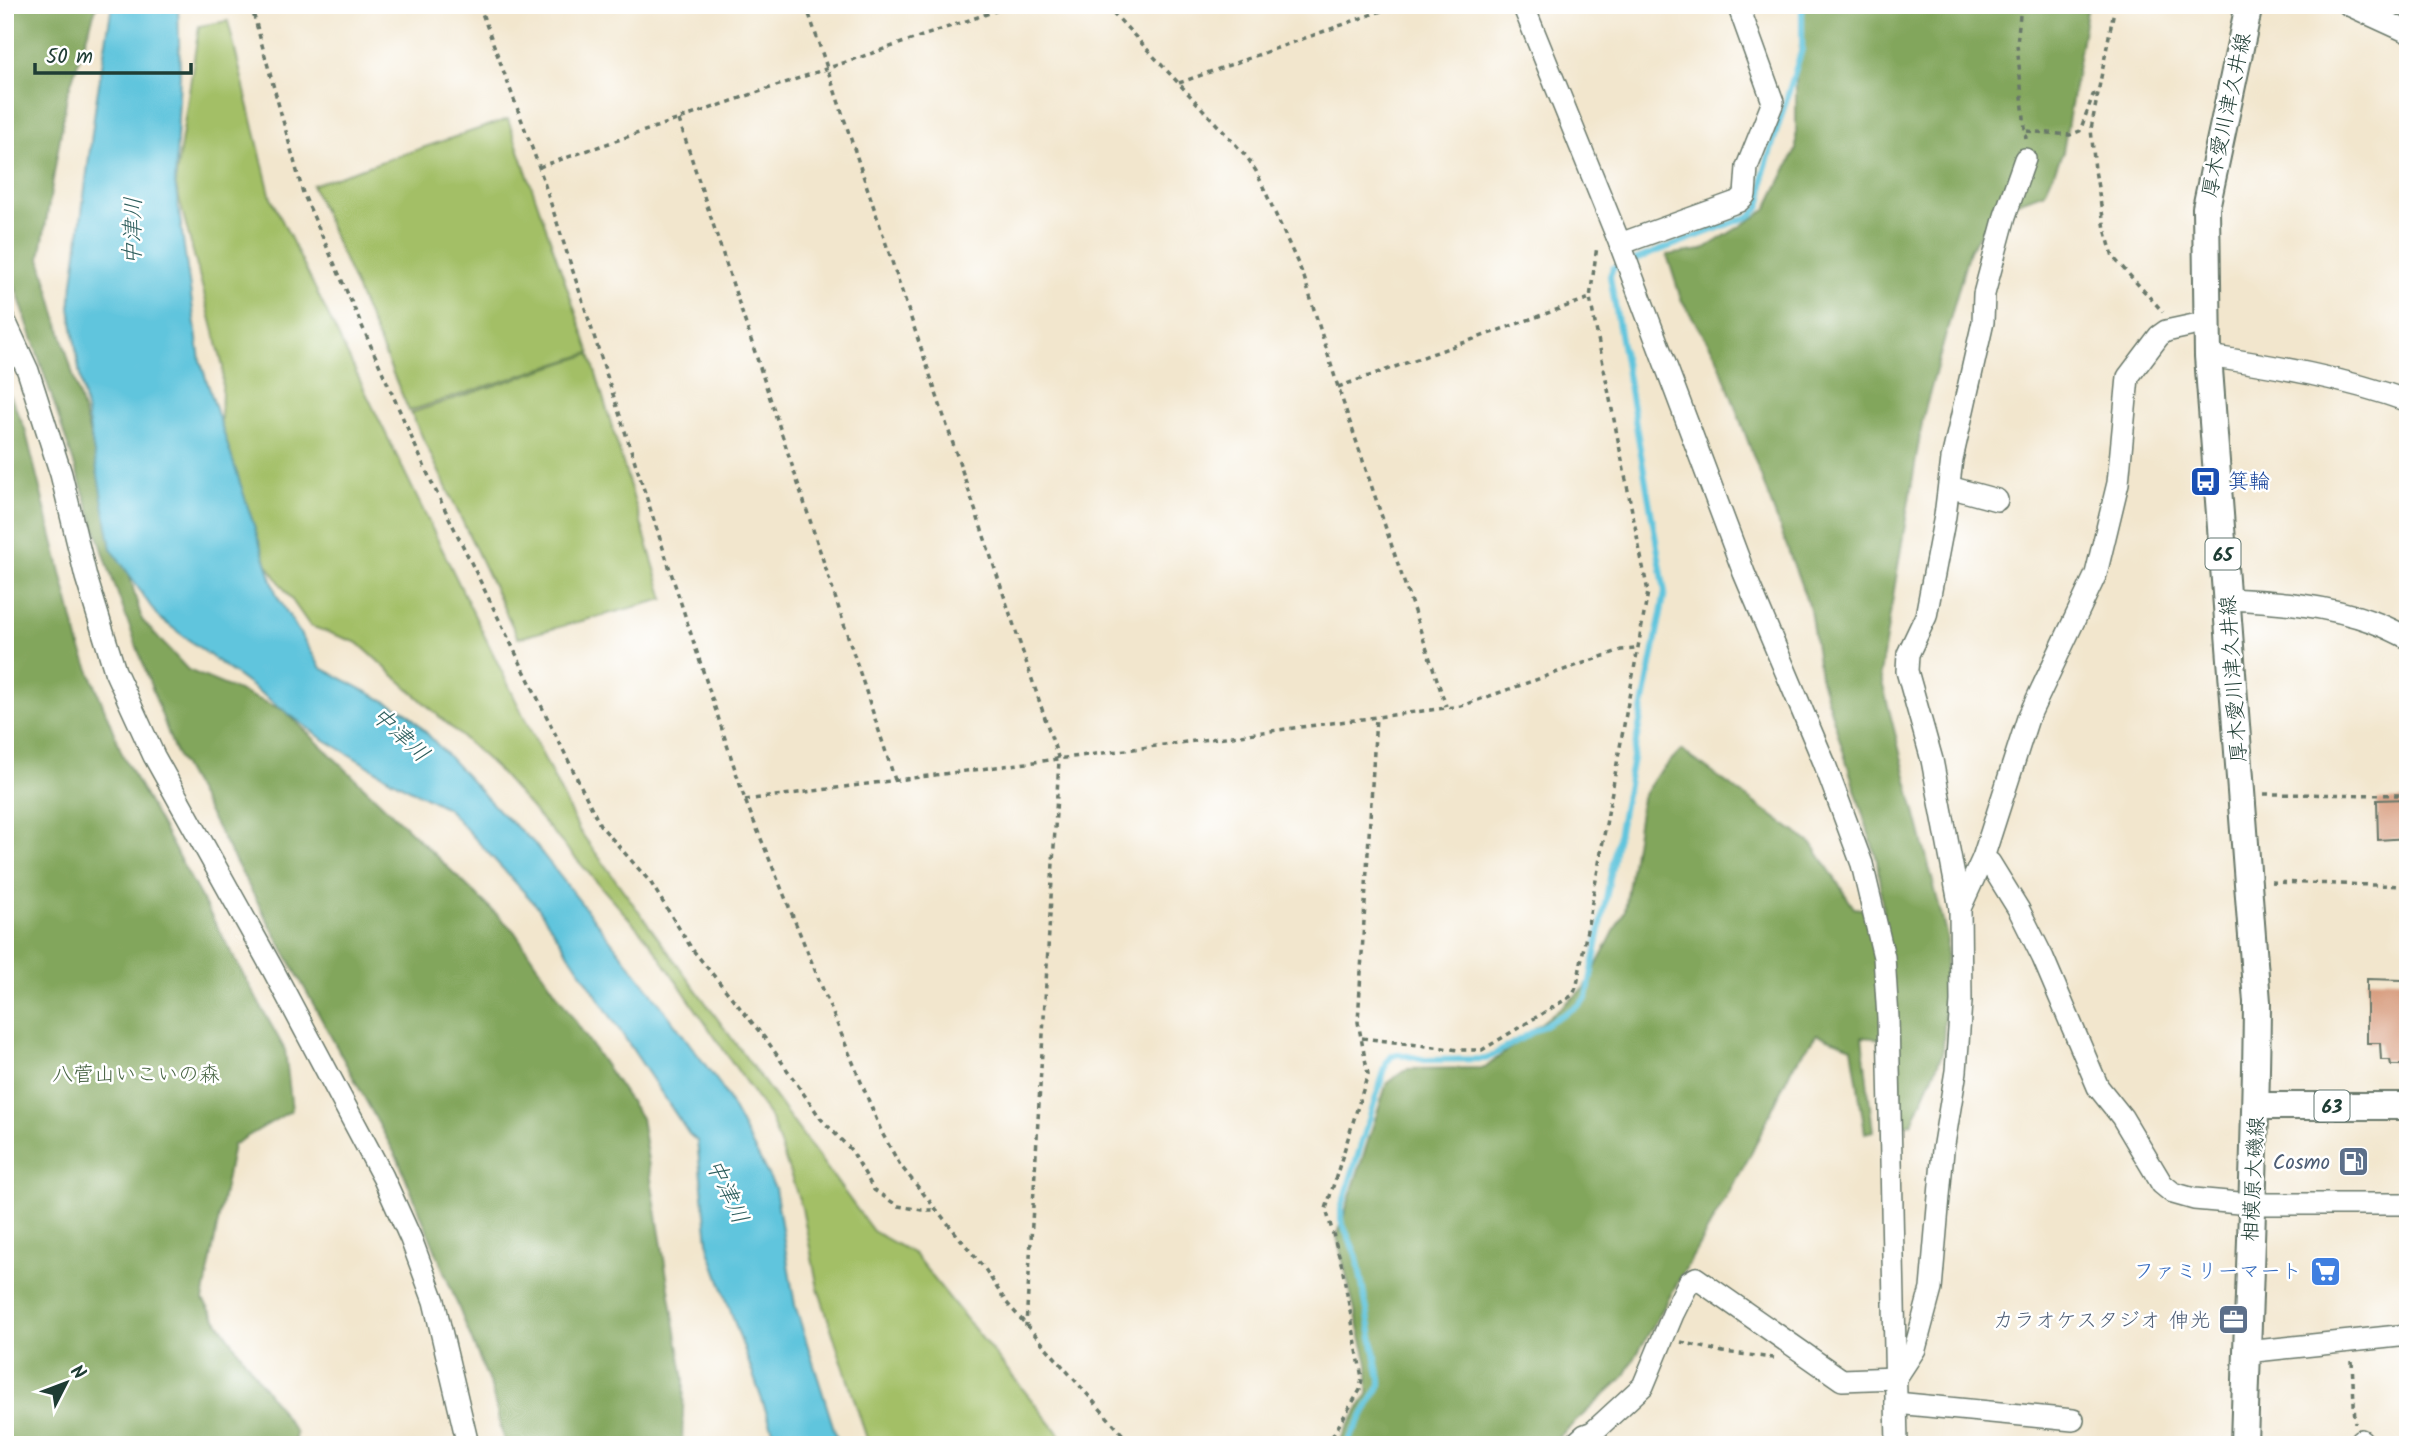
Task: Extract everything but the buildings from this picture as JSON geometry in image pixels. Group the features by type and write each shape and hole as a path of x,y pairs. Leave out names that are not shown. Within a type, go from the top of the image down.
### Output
{"main road":[{"name":"厚木愛川津久井線","path":"2249,5 2206,208 2208,356 2257,1002 2256,1106"},
{"name":"相模原大磯線","path":"2244,1445 2250,1204 2256,1106 2408,1106"}],"street":[{"path":"1523,5 1632,275 1744,573 1825,762 1862,864 1884,957 1888,1018 1897,1445"},
{"path":"1618,241 1739,201 1745,195 1748,167 1773,102 1738,5"},
{"path":"2349,5 2408,32"},
{"path":"1896,1378 1915,1349 1931,1289 1943,1150 1956,1071 1961,1002 1960,908 1932,760 1908,671 1908,654 1926,616 1952,459 1983,323 1984,294 2005,216 2025,159"},
{"path":"5,321 28,372 61,474 86,577 116,671 154,756 272,968 383,1177 411,1239 434,1301 468,1445"},
{"path":"1960,908 1983,858 2028,718 2096,575 2118,482 2128,377 2159,336 2171,330 2208,322"},
{"path":"2208,356 2373,388 2408,401"},
{"path":"1949,487 1997,500"},
{"path":"2227,599 2294,604 2344,614 2372,621 2408,638"},
{"path":"1983,858 1990,863 2019,911 2043,958 2098,1087 2122,1117 2162,1184 2173,1193 2194,1199 2250,1204 2408,1204"},
{"path":"1574,1445 1593,1432 1643,1386 1689,1282 1696,1278 1842,1380 1896,1378"},
{"path":"2246,1352 2408,1335"},
{"path":"1896,1404 2073,1420"}],"path":[{"path":"251,5 303,193 430,479 600,825 651,883 692,949 768,1042 821,1119 852,1151 874,1190 898,1206 936,1210"},
{"path":"479,5 539,167 745,800 882,1133 900,1165 1027,1326 1132,1445"},
{"path":"806,5 1059,760 1027,1326"},
{"path":"539,167 1013,5"},
{"path":"1106,5 1247,157 1256,171 1304,277 1338,387 1447,707"},
{"path":"1178,84 1398,5"},
{"path":"2021,5 2017,44 2027,131 2025,159"},
{"path":"2115,5 2091,129 2105,229 2113,257 2165,314 2171,330"},
{"path":"2027,131 2070,135 2080,131 2093,95 2096,94"},
{"path":"679,120 895,781"},
{"path":"1362,1038 1459,1051 1482,1050 1573,995 1577,985 1648,592 1590,298 1598,237 1618,241"},
{"path":"1338,387 1590,298"},
{"path":"745,800 1461,706 1621,650 1636,649"},
{"path":"1327,1445 1360,1390 1362,1378 1342,1266 1326,1209 1368,1074 1358,1022 1376,717"},
{"path":"2241,794 2408,795"},
{"path":"2248,882 2408,886"},
{"path":"1662,1338 1723,1352 1778,1359 1804,1360 1808,1356"},
{"path":"2351,1341 2355,1434 2361,1443"}],"green space":[{"path":"5,5 97,5 67,95 40,258 142,620 188,670 284,710 514,931 641,1118 684,1380 682,1445 505,1445 491,1387 399,1161 174,749 112,578 14,283 5,269"},
{"path":"1805,5 2088,5 2063,152 2045,192 1996,210 1969,251 1923,417 1880,674 1947,937 1943,1052 1912,1123 1901,1125 1893,1040 1862,1037 1873,1131 1865,1133 1852,1047 1817,1034 1791,1069 1752,1152 1624,1377 1550,1445 1337,1445 1368,1394 1368,1364 1337,1237 1387,1083 1407,1069 1485,1068 1585,988 1625,910 1642,798 1654,778 1681,750 1813,845 1854,908 1883,912 1877,860 1820,676 1810,609 1716,355 1681,299 1667,255 1702,250 1766,210 1796,150 1796,77"},
{"path":"228,21 271,198 579,830 873,1231 914,1254 1068,1445 869,1445 818,1288 802,1208 771,1119 649,941 494,766 358,643 310,626 218,494 223,366 175,183 199,26"},
{"path":"508,119 590,353 409,411 312,185"},
{"path":"590,354 664,599 518,638 411,413"},
{"name":"八菅山いこいの森","path":"5,384 25,429 79,644 123,756 285,1050 292,1110 233,1145 203,1300 296,1433 294,1445 5,1445"}],"water":[{"name":"中津川","path":"112,5 178,5 180,74 175,183 200,360 277,596 321,668 408,713 499,811 533,842 721,1086 775,1188 795,1305 839,1445 778,1445 709,1250 697,1141 689,1134 537,906 447,808 392,780 320,737 158,617 111,548 70,307 96,102"}],"waterway":[{"path":"1346,1445 1380,1385 1380,1379 1357,1257 1341,1220 1341,1209 1387,1062 1392,1056 1399,1054 1425,1060 1486,1059 1579,1005 1587,997 1665,592 1610,276 1613,268 1750,216 1759,208 1764,172 1802,49 1802,5"}],"place":[{"name":"箕輪","path":"2205,481"},
{"name":"Cosmo","path":"2353,1162"},
{"name":"ファミリーマート","path":"2325,1271"},
{"name":"カラオケスタジオ 伸光","path":"2234,1320"}]}
